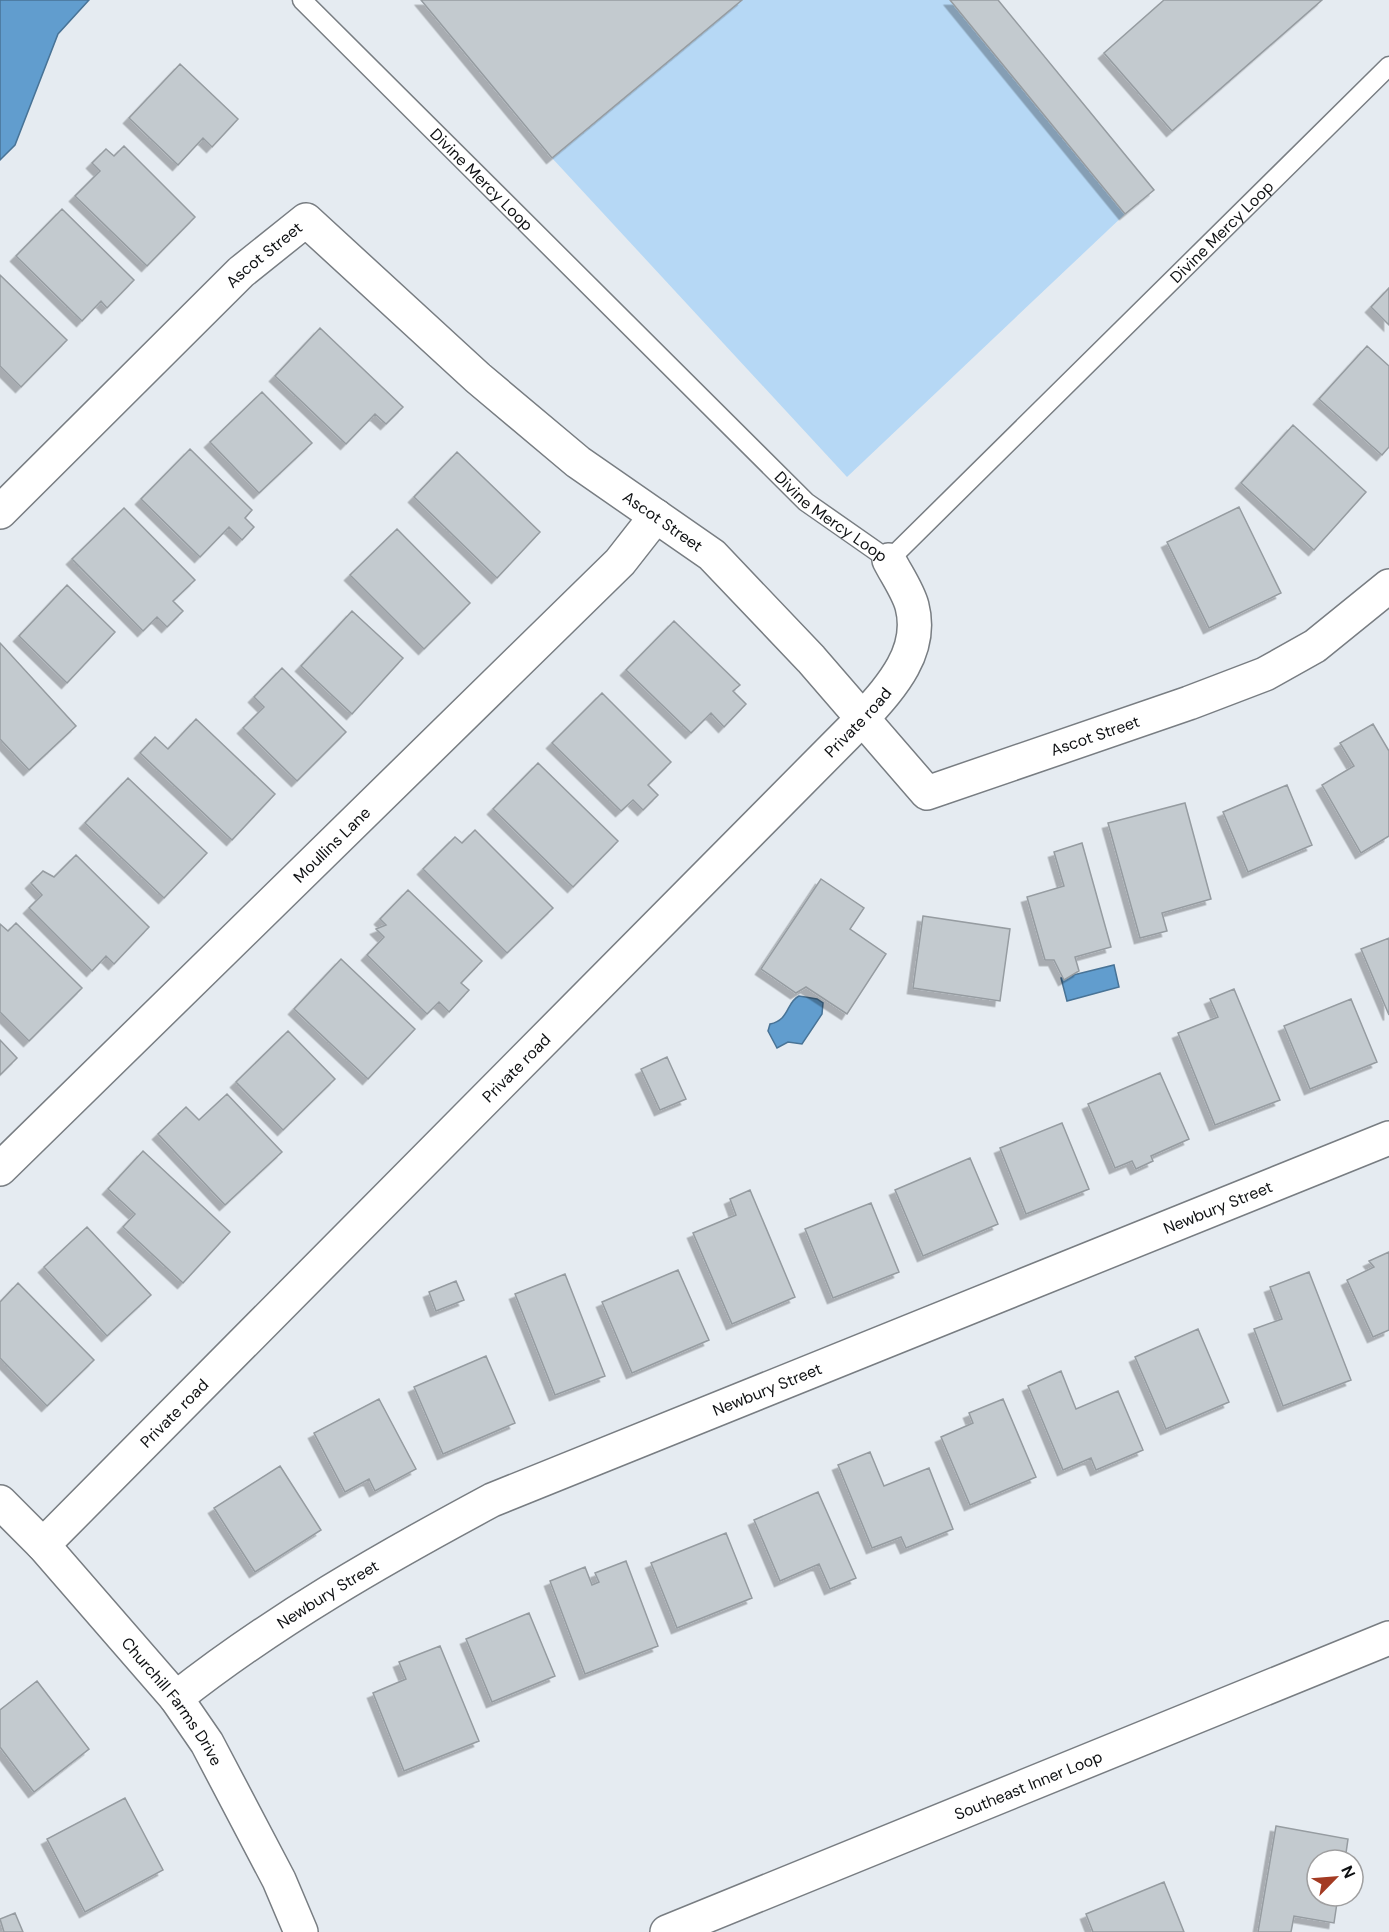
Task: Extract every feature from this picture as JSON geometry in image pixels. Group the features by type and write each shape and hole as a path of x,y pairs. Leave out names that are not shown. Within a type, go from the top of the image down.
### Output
{"street":[{"name":"Ascot Street","path":"0,512 241,272 306,220 578,462 712,555 811,659 927,793 1189,703 1265,674 1315,646 1389,586"},
{"name":"Moullins Lane","path":"0,1169 620,562 656,516"},
{"name":"Private road","path":"43,1545 862,719 897,680 913,644 912,606 889,560"},
{"name":"Newbury Street","path":"176,1698 296,1613 374,1563 492,1500 1389,1138"},
{"name":"Churchill Farms Drive","path":"0,1502 43,1545 176,1698 207,1743 279,1880 301,1932"},
{"name":"Southeast Inner Loop","path":"667,1932 1389,1638"}],"lane":[{"name":"Divine Mercy Loop","path":"302,0 806,502 889,560 1389,66"}],"shaded area":[{"path":"742,0 950,0 1125,214 847,477 552,158"}],"water":[{"path":"0,0 89,0 58,34 15,145 0,160"},
{"path":"1114,965 1119,987 1067,1001 1061,978"},
{"path":"799,996 817,999 823,1003 822,1014 802,1044 788,1042 777,1048 768,1031 770,1024 781,1019 792,1002"}],"building":[{"path":"421,0 742,0 552,158"},
{"path":"950,0 998,0 1154,190 1125,214"},
{"path":"1164,0 1322,0 1172,131 1104,53"},
{"path":"180,64 238,119 212,147 203,138 178,165 129,118"},
{"path":"124,146 195,217 147,266 75,196 100,171 92,163 106,149 114,156"},
{"path":"62,209 134,280 107,308 101,301 82,321 16,256"},
{"path":"0,275 67,340 21,387 0,366"},
{"path":"1389,288 1389,325 1371,307"},
{"path":"320,328 403,407 386,424 375,414 346,444 275,376"},
{"path":"1367,346 1389,366 1389,447 1382,455 1319,399"},
{"path":"262,392 312,443 259,493 210,442"},
{"path":"1293,425 1366,492 1314,550 1241,483"},
{"path":"190,449 252,510 245,518 254,527 242,540 229,527 200,557 141,499"},
{"path":"457,452 540,532 497,578 414,497"},
{"path":"1239,507 1281,593 1209,628 1167,542"},
{"path":"124,508 195,580 173,601 183,611 167,627 157,617 143,631 72,559"},
{"path":"397,529 470,603 424,649 350,575"},
{"path":"67,585 115,632 67,683 19,636"},
{"path":"352,611 403,658 352,714 301,666"},
{"path":"674,621 740,685 733,691 746,704 724,727 711,713 691,733 626,670"},
{"path":"0,643 76,726 29,770 0,739"},
{"path":"282,668 346,732 297,781 243,728 264,707 254,697"},
{"path":"602,693 671,762 648,785 658,795 643,810 633,800 621,811 552,743"},
{"path":"196,719 275,794 232,840 140,753 155,737 168,749"},
{"path":"1373,724 1389,751 1389,836 1361,853 1322,785 1354,766 1340,743"},
{"path":"538,763 618,841 573,887 493,809"},
{"path":"128,778 207,853 164,898 85,823"},
{"path":"1287,785 1312,845 1248,872 1223,812"},
{"path":"1185,803 1211,899 1162,913 1167,931 1140,938 1108,823"},
{"path":"475,830 553,908 507,953 423,869 455,837 462,843"},
{"path":"1082,843 1111,947 1075,957 1079,971 1064,980 1054,960 1045,960 1027,897 1064,886 1054,852"},
{"path":"76,855 149,927 114,964 106,956 92,971 29,908 42,895 31,883 43,871 54,877"},
{"path":"821,879 864,908 850,929 886,954 847,1014 806,987 796,993 761,969"},
{"path":"408,890 482,961 461,983 469,990 449,1012 439,1002 427,1014 367,955 384,937 376,929 386,925 380,919"},
{"path":"923,916 1010,929 1000,1001 913,988"},
{"path":"16,923 82,988 29,1041 0,1012 0,924 8,931"},
{"path":"1389,938 1389,1015 1361,949"},
{"path":"341,959 415,1029 368,1079 294,1009"},
{"path":"1234,989 1280,1100 1215,1125 1178,1033 1218,1017 1210,999"},
{"path":"1351,999 1377,1062 1310,1089 1284,1026"},
{"path":"288,1031 335,1079 283,1130 236,1082"},
{"path":"0,1040 17,1058 0,1075"},
{"path":"667,1057 686,1099 660,1110 641,1069"},
{"path":"1160,1073 1189,1139 1151,1156 1153,1161 1136,1169 1132,1161 1115,1168 1088,1104"},
{"path":"227,1094 282,1152 225,1205 158,1134 186,1107 199,1120"},
{"path":"1062,1123 1089,1189 1026,1214 1000,1148"},
{"path":"143,1151 230,1232 183,1283 123,1227 135,1214 108,1189"},
{"path":"970,1158 998,1224 923,1256 895,1190"},
{"path":"750,1190 795,1297 732,1324 693,1233 736,1215 730,1199"},
{"path":"871,1203 899,1272 833,1298 805,1229"},
{"path":"87,1227 151,1295 107,1336 44,1267"},
{"path":"1389,1252 1389,1330 1373,1337 1347,1280 1374,1267 1369,1261"},
{"path":"678,1270 709,1340 632,1373 602,1302"},
{"path":"1309,1272 1351,1380 1283,1406 1254,1329 1282,1319 1270,1287"},
{"path":"565,1274 605,1376 555,1395 515,1294"},
{"path":"456,1281 464,1300 436,1311 429,1292"},
{"path":"18,1283 94,1360 47,1406 0,1358 0,1302"},
{"path":"1198,1329 1229,1402 1166,1429 1135,1357"},
{"path":"486,1356 515,1423 443,1454 414,1387"},
{"path":"1061,1371 1076,1409 1118,1391 1143,1450 1096,1470 1091,1458 1063,1470 1028,1386"},
{"path":"379,1399 416,1469 375,1491 369,1479 345,1492 314,1433"},
{"path":"1003,1399 1036,1477 970,1505 941,1437 973,1423 969,1413"},
{"path":"870,1452 884,1486 929,1468 953,1529 906,1548 901,1537 872,1548 838,1465"},
{"path":"280,1466 321,1530 255,1572 214,1508"},
{"path":"818,1492 856,1578 830,1589 819,1564 780,1581 754,1520"},
{"path":"726,1533 752,1598 677,1628 651,1563"},
{"path":"626,1561 658,1646 585,1674 550,1581 585,1567 592,1585 599,1582 595,1573"},
{"path":"529,1613 555,1676 492,1702 466,1639"},
{"path":"440,1646 479,1741 404,1771 373,1693 406,1679 399,1662"},
{"path":"37,1681 89,1749 34,1792 0,1747 0,1710"},
{"path":"125,1798 163,1870 85,1912 47,1839"},
{"path":"1276,1826 1348,1839 1347,1848 1305,1848 1305,1908 1336,1908 1334,1923 1294,1916 1291,1932 1258,1932"},
{"path":"1164,1882 1184,1932 1093,1932 1086,1914"},
{"path":"15,1913 23,1932 4,1932 0,1919"}]}
